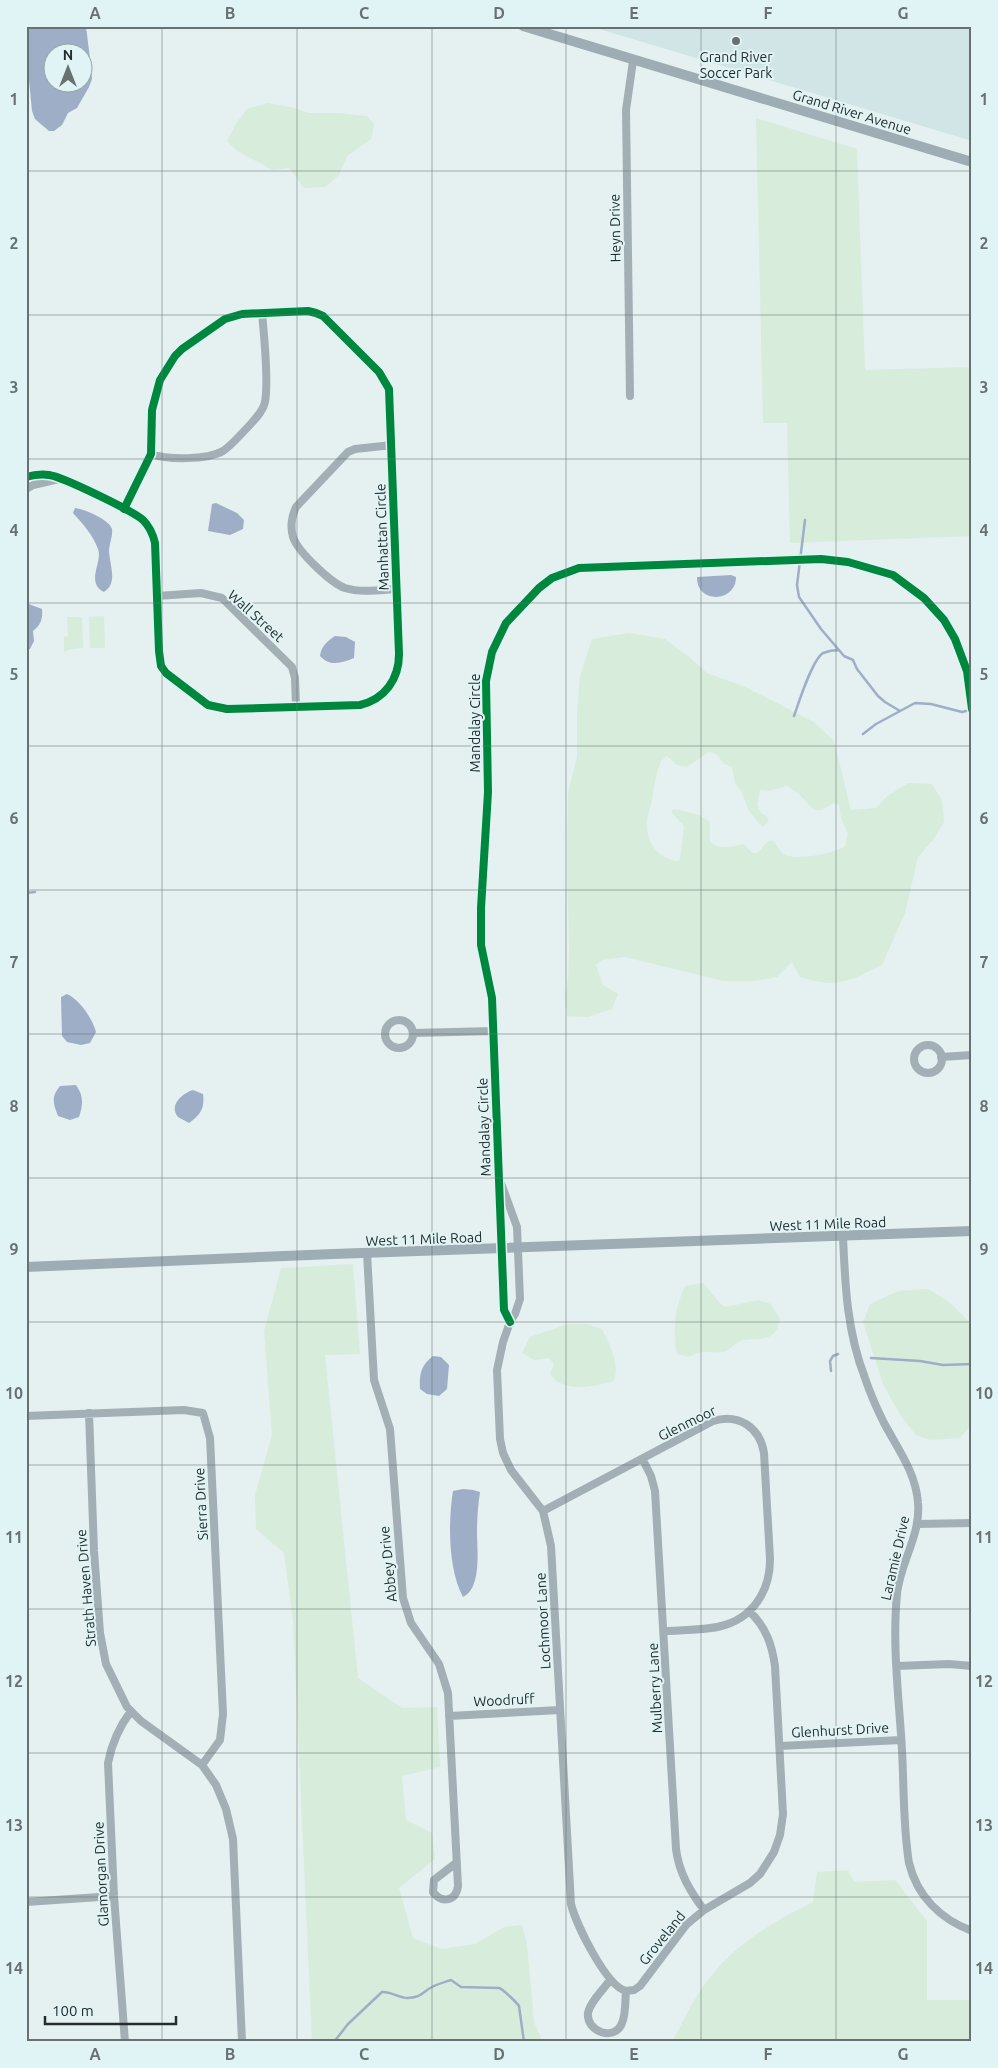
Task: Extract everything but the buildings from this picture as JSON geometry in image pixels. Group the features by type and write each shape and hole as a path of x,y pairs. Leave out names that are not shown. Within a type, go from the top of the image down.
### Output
{"street":[{"name":"Grand River Avenue","path":"523,26 633,61 972,162"},
{"name":"Heyn Drive","path":"630,396 626,110 633,61"},
{"name":"Manhattan Circle","path":"308,311 324,316 379,372 386,382 390,396 399,664 393,682 383,693 369,703 226,709 208,706 166,673 162,666 159,652 158,596 153,534 143,520 124,509 151,454 152,410 156,389 164,371 175,356 225,320 242,314 262,313 308,311"},
{"path":"151,454 161,458 213,455 233,442 259,415 265,402 266,387 262,313"},
{"path":"392,445 355,448 348,452 296,507 293,513 292,525 293,536 299,547 322,573 337,585 359,590 396,589"},
{"path":"26,477 49,475 61,478 124,509"},
{"path":"26,489 33,485 61,478"},
{"name":"Mandalay Circle","path":"510,1322 504,1310 492,998 481,945 481,908 488,792 486,680 492,652 506,623 539,588 552,578 567,572 594,566 821,559 848,562 893,575 924,598 944,620 956,639 967,671 972,709"},
{"name":"Wall Street","path":"158,596 201,594 222,598 292,666 296,678 296,706"},
{"path":"413,1033 493,1031"},
{"path":"941,1057 972,1055"},
{"name":"Lochmoor Lane","path":"499,1177 515,1220 520,1302 510,1322 497,1370 501,1445 511,1470 543,1511 551,1546 571,1904 580,1929 610,1980 617,1987 626,1991"},
{"name":"West 11 Mile Road","path":"26,1267 972,1231"},
{"name":"Laramie Drive","path":"843,1236 850,1328 857,1354 865,1379 884,1422 904,1457 914,1480 918,1502 917,1524 897,1591 897,1666 908,1852 912,1872 920,1890 938,1912 954,1923 972,1931"},
{"name":"Abbey Drive","path":"367,1253 374,1380 388,1418 391,1435 403,1598 411,1623 441,1669 448,1693 458,1891 448,1899 440,1898 433,1892 434,1880 456,1863"},
{"name":"Sierra Drive","path":"26,1416 184,1410 203,1413 210,1438 223,1714 220,1740 202,1765"},
{"name":"Strath Haven Drive","path":"88,1413 94,1551 100,1634 106,1664 118,1691 131,1711 141,1721 202,1765 216,1785 226,1809 233,1840 242,2042"},
{"name":"Glenmoor","path":"543,1511 644,1460 714,1421 722,1418 739,1420 756,1431 764,1453 770,1566 766,1587 750,1612 728,1625 665,1631"},
{"name":"Mulberry Lane","path":"644,1460 655,1491 665,1631 677,1856 688,1888 704,1910"},
{"path":"917,1524 972,1523"},
{"path":"750,1612 763,1627 772,1649 780,1746"},
{"path":"897,1666 949,1664 972,1666"},
{"name":"Woodruff","path":"449,1716 560,1710"},
{"name":"Glamorgan Drive","path":"125,2042 114,1896 108,1762 111,1746 119,1727 131,1711"},
{"name":"Glenhurst Drive","path":"780,1746 901,1740"},
{"name":"Groveland","path":"626,1991 634,1990 640,1986 686,1925 704,1910 750,1883 760,1874 774,1852 780,1835 783,1814 780,1746"},
{"path":"26,1902 114,1896"},
{"path":"610,1980 590,2008 588,2019 594,2029 599,2032 610,2033 620,2027 623,2022 626,1991"}],"shaded area":[{"path":"589,26 972,26 972,141"}],"green space":[{"path":"268,103 291,107 309,113 339,113 367,116 374,124 371,139 347,156 339,175 325,187 304,188 289,168 273,170 237,151 227,141 237,122 247,109"},
{"path":"756,118 857,149 865,370 972,367 972,536 790,543 787,423 763,423"},
{"path":"104,616 105,648 90,648 89,617"},
{"path":"67,617 82,617 83,648 64,652 64,636 68,637"},
{"path":"629,633 665,639 707,673 745,687 814,722 834,741 851,810 876,808 886,797 908,783 932,784 942,800 944,822 933,840 918,857 905,913 882,965 851,979 834,983 813,981 800,977 792,962 777,977 755,981 723,981 625,957 602,960 596,965 603,985 618,994 612,1009 588,1017 567,1016 565,998 568,980 569,946 568,793 577,757 577,713 580,676 592,639","holes":["709,752 716,754 724,764 732,767 735,783 742,793 749,811 762,827 769,822 767,816 761,813 757,805 760,790 769,791 787,786 798,793 814,810 822,810 834,803 839,805 841,818 848,834 845,846 825,854 807,857 786,855 772,840 756,853 752,853 744,844 727,847 718,846 710,842 710,822 699,815 675,809 672,810 672,813 684,826 680,859 678,861 671,860 659,853 651,843 647,823 656,775 661,761 667,756 677,765 687,767"]},
{"path":"353,1264 360,1354 325,1355 358,1678 402,1708 437,1707 440,1767 402,1776 406,1820 432,1833 435,1859 399,1888 413,1938 442,1949 475,1944 504,1927 522,1925 527,1944 534,2022 543,2042 312,2042 293,1621 284,1553 256,1529 255,1495 272,1435 264,1331 281,1268"},
{"path":"703,1283 721,1304 726,1307 758,1300 771,1304 780,1319 775,1332 762,1339 741,1341 723,1352 703,1352 689,1357 677,1354 675,1328 682,1294 685,1286"},
{"path":"928,1289 949,1302 972,1324 972,1424 960,1438 930,1440 916,1435 900,1415 883,1384 863,1322 870,1304 898,1291"},
{"path":"568,1324 587,1324 602,1329 615,1361 616,1374 614,1381 580,1387 563,1384 550,1374 554,1364 549,1358 534,1360 522,1353 530,1337"},
{"path":"848,1870 854,1882 895,1880 927,1921 927,2000 972,2000 972,2042 672,2042 700,1991 721,1964 758,1933 813,1902 817,1872"}],"water":[{"path":"28,26 86,26 88,42 42,42 42,92 86,92 77,108 68,113 62,125 54,131 49,131 35,119 32,111 26,49"},
{"path":"216,503 237,513 244,520 243,529 230,535 208,531 212,504"},
{"path":"75,508 90,512 101,518 112,529 109,552 112,579 111,584 104,592 98,588 95,577 99,554 98,549 91,534 73,513"},
{"path":"731,575 736,577 734,586 730,592 723,596 709,596 698,586 697,577"},
{"path":"26,603 42,609 42,618 40,624 33,631 34,641 30,649 26,650"},
{"path":"335,636 346,637 355,642 354,658 332,663 320,656 325,644"},
{"path":"67,994 81,1005 92,1021 96,1032 90,1043 81,1045 67,1042 62,1036 61,997"},
{"path":"76,1085 82,1101 79,1117 70,1120 58,1116 54,1100 57,1090 60,1086"},
{"path":"193,1090 203,1094 203,1104 199,1114 189,1123 178,1117 175,1113 175,1108 181,1097"},
{"path":"433,1356 441,1357 449,1365 447,1389 439,1396 427,1394 420,1389 422,1371 426,1363"},
{"path":"463,1489 480,1492 477,1517 478,1557 476,1577 469,1593 463,1597 454,1573 450,1545 450,1517 453,1491"}],"waterway":[{"path":"805,520 797,585 799,597 821,629 844,656 853,660 857,669 878,696 900,711"},
{"path":"794,716 806,682 819,657 825,652 839,650"},
{"path":"863,734 876,724 915,703 931,704 962,712 970,710"},
{"path":"26,893 35,892"},
{"path":"831,1371 830,1361 833,1356 838,1354"},
{"path":"871,1358 920,1361 943,1365 972,1364"},
{"path":"334,2042 348,2024 382,1992 408,1998 420,1995 434,1986 451,1980 461,1987 499,1988 507,1993 519,2006 524,2042"}],"cycle path":[{"path":"26,477 35,475 57,477 113,502 126,509 143,520 151,531 155,543 161,666 166,673 208,705 227,709 360,705 377,698 389,687 396,672 399,654 389,389 379,372 323,316 308,311 242,314 225,319 182,349 175,356 160,380 152,410 151,454 124,509"},
{"path":"510,1322 504,1310 492,998 481,945 481,908 488,792 486,681 492,652 506,623 539,588 552,578 579,568 821,559 848,562 893,575 924,598 944,620 955,639 967,671 972,709"}],"place":[{"name":"Grand River Soccer Park","path":"736,41"}]}
